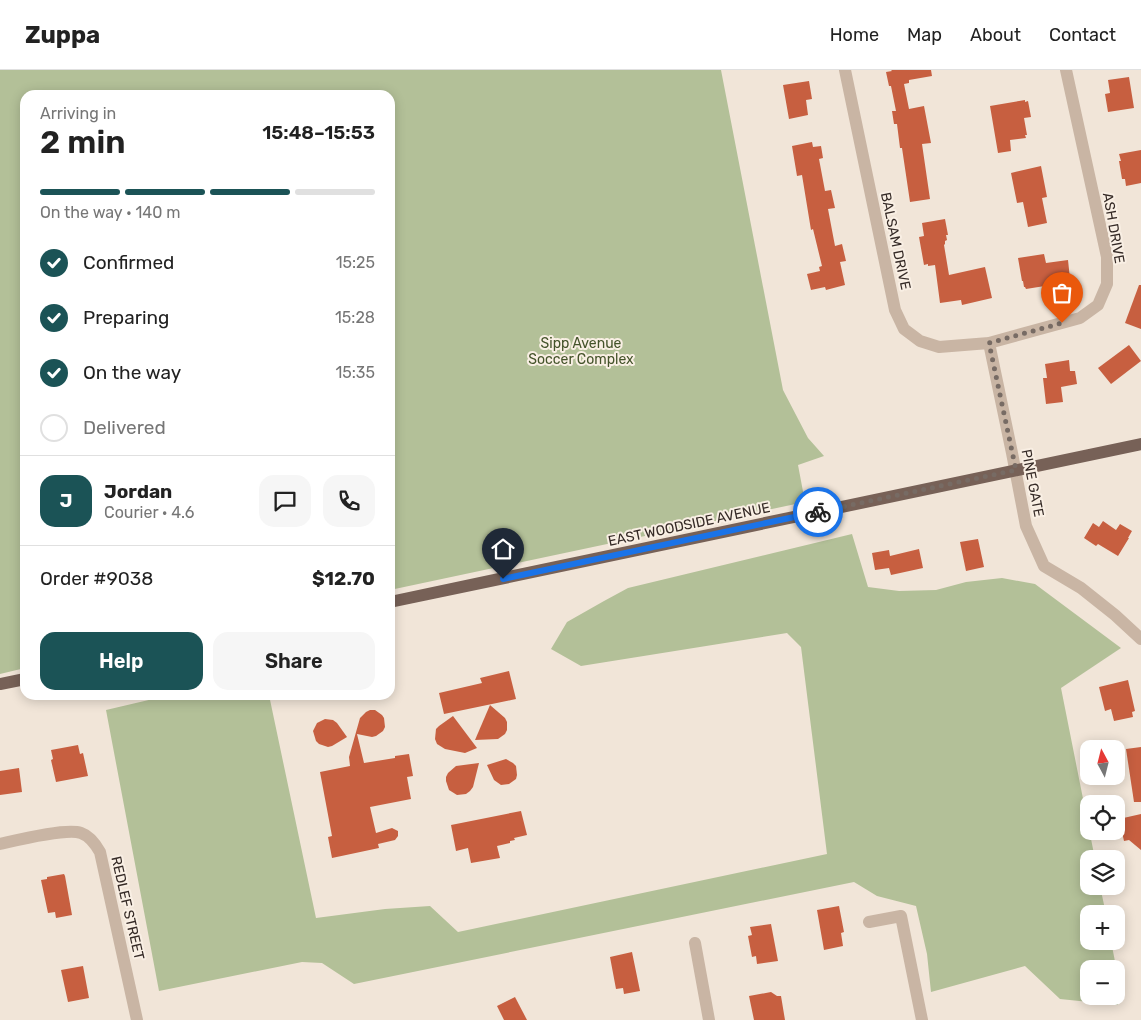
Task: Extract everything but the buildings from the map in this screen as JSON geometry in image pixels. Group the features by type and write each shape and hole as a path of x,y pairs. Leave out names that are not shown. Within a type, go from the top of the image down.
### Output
{"main road":[{"name":"EAST WOODSIDE AVENUE","path":"395,601 1141,444"},
{"path":"0,684 20,680"}],"street":[{"name":"BALSAM DRIVE","path":"845,70 895,310 904,329 920,341 939,347 989,343"},
{"name":"ASH DRIVE","path":"989,343 1080,318 1098,305 1107,284 1107,257 1066,70"},
{"name":"PINE GATE","path":"989,343 1026,526 1044,566 1081,588 1141,639"},
{"name":"REDLEF STREET","path":"0,844 67,832 82,833 93,841 100,852 137,1020"},
{"path":"870,922 901,916 922,1020"},
{"path":"694,943 710,1020"}],"green space":[{"name":"Sipp Avenue Soccer Complex","path":"0,70 721,70 783,390 808,438 824,456 798,465 805,502 395,589 395,90 20,90 20,669 0,674"},
{"path":"852,534 868,587 899,591 936,590 966,582 1002,578 1035,584 1121,648 1061,688 1082,795 1080,795 1080,840 1091,840 1093,850 1080,850 1080,895 1102,895 1104,905 1080,905 1080,950 1113,950 1115,960 1080,960 1080,1001 1060,999 1025,966 931,992 927,954 916,906 877,896 854,882 354,984 322,963 302,962 159,991 106,710 149,700 270,700 316,918 385,909 430,906 458,932 827,854 801,647 787,633 581,666 551,649 567,622 628,588"}],"way so far":[{"path":"818,512 1016,470 989,343 1062,323"}],"route":[{"path":"503,579 818,512"}]}
